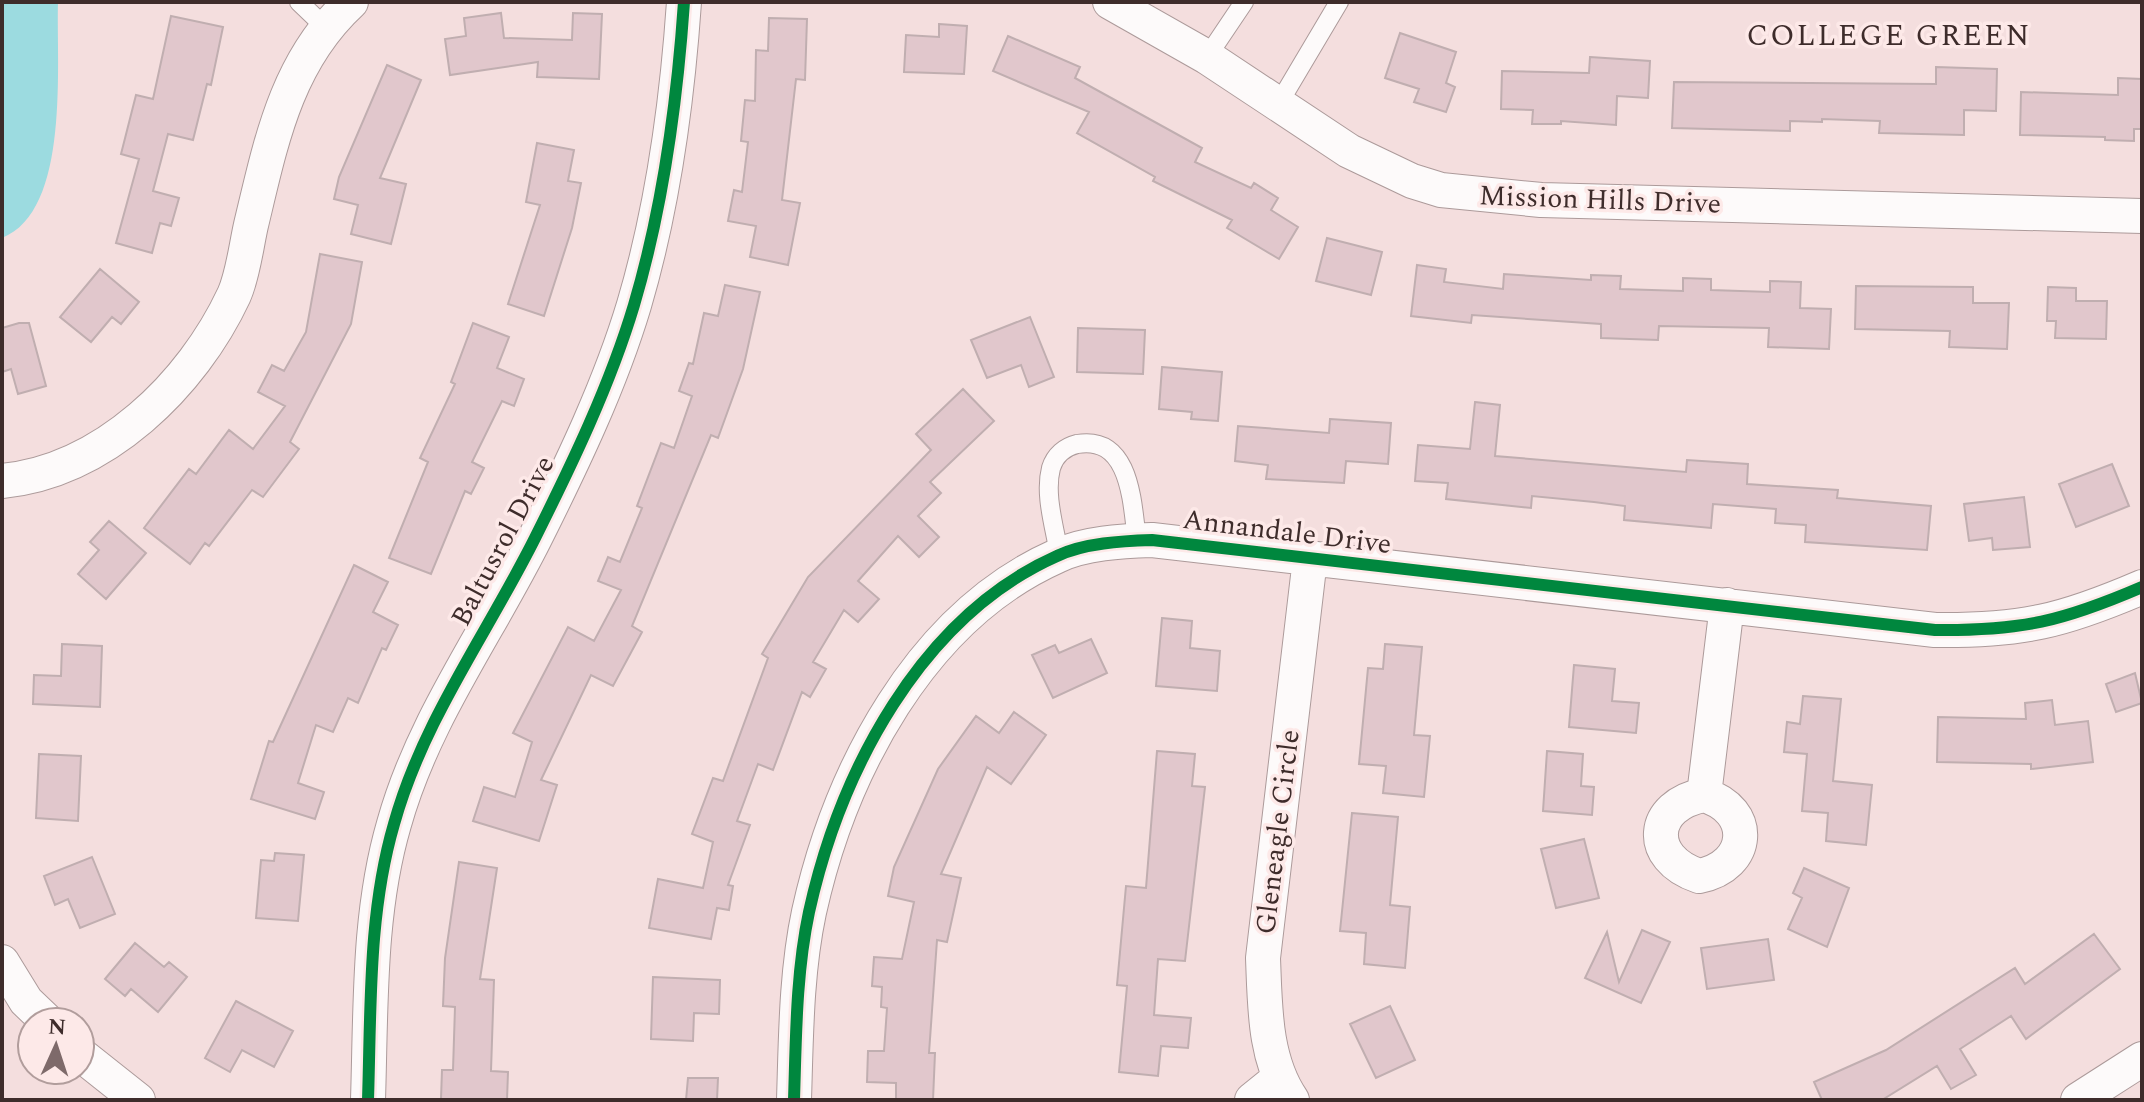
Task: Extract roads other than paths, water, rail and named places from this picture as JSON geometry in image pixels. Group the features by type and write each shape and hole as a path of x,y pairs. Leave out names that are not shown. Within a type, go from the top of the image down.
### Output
{"street":[{"path":"2,481 24,479 79,457 133,425 182,378 235,294 279,116 296,73 324,26 351,2"},
{"name":"Baltusrol Drive","path":"368,1100 373,950 380,884 394,823 451,687 534,541 573,460 633,308 654,229 669,143 684,2"},
{"name":"Mission Hills Drive","path":"1110,2 1207,57 1361,157 1412,181 1472,195 1541,200 2142,216"},
{"name":"Annandale Drive","path":"794,1100 801,973 809,914 831,829 870,744 929,653 998,588 1059,554 1137,540 1935,630 1999,630 2057,621 2142,587"},
{"name":"Gleneagle Circle","path":"1285,1090 1265,1016 1263,958 1310,559"},
{"path":"1704,795 1727,605"},
{"path":"2,962 31,1006"},
{"path":"2078,1100 2142,1059"},
{"path":"96,1067 138,1100"},
{"path":"1252,1100 1285,1090"}],"lane":[{"path":"299,2 324,26"},
{"path":"1207,57 1244,2"},
{"path":"1279,103 1339,2"},
{"path":"1059,554 1049,481 1052,465 1059,453 1071,445 1102,445 1120,459 1137,540"}],"water":[{"path":"2,2 58,2 58,96 50,168 40,198 24,223 2,238"}],"district":[{"name":"COLLEGE GREEN","path":"1889,36"}]}
